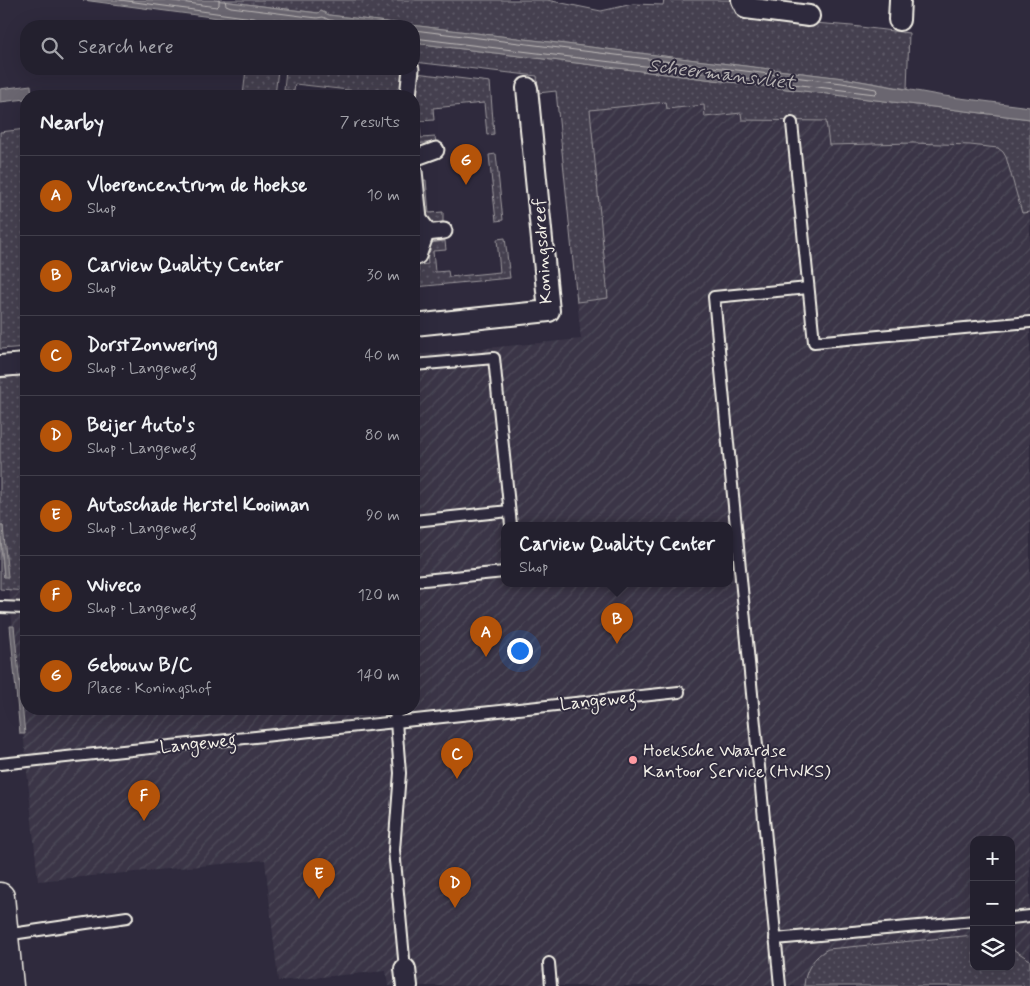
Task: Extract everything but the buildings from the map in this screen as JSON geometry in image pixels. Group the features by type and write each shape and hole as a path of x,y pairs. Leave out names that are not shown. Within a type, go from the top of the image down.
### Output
{"main road":[{"path":"0,897 9,986"}],"street":[{"path":"742,0 746,8 809,16"},
{"path":"899,20 900,0"},
{"path":"409,90 410,75"},
{"name":"Koningsdreef","path":"420,324 549,311 527,88"},
{"path":"420,156 436,150"},
{"path":"420,220 426,228 420,250"},
{"path":"426,233 444,231"},
{"path":"0,366 20,364"}],"lane":[{"path":"792,123 814,342 1030,322"},
{"path":"780,986 714,298 808,288"},
{"path":"420,364 494,358 511,522"},
{"path":"420,520 509,511"},
{"path":"420,580 501,572"},
{"path":"0,607 20,608"},
{"name":"Langeweg","path":"0,764 680,692"},
{"path":"395,715 400,773 394,850 406,978"},
{"path":"1015,918 1030,916"},
{"path":"4,935 127,918"},
{"path":"776,939 970,921"},
{"path":"548,964 551,986"}],"shaded area":[{"path":"214,0 547,0 601,11 633,4 663,5 664,0 730,0 738,17 852,26 909,33 907,89 843,78 420,26 420,20 370,20 329,15 321,11 319,13"},
{"path":"420,44 1030,119 1030,212 1022,213 1006,157 998,148 913,143 829,145 826,121 742,120 741,113 705,117 704,105 667,109 666,102 590,110 608,298 577,302 556,91 538,93 537,76 420,63"},
{"path":"553,60 1030,119 1030,986 388,986 386,971 278,981 265,860 38,881 21,715 420,715 420,354 581,339"},
{"path":"420,73 490,82 494,134 487,135 484,103 433,108 434,120 420,121 420,90 414,90 416,75"},
{"path":"245,75 277,75 276,90 244,90"},
{"path":"285,75 405,75 403,90 348,90 295,84 294,90 284,90"},
{"path":"20,130 20,347 0,349 0,132"},
{"path":"420,130 421,138 435,137 436,142 420,143"},
{"path":"496,154 503,220 496,221 489,155"},
{"path":"426,180 429,213 443,212 443,222 427,224 420,181"},
{"path":"505,238 510,278 420,287 420,265 428,264 427,252 430,251 429,243 445,241 446,250 433,251 435,272 448,271 449,277 500,272 497,239"},
{"path":"20,376 20,591 0,589 0,538 4,577 3,526 0,526 0,378"},
{"path":"20,395 20,700 9,590 6,577 0,397"},
{"path":"970,935 970,971 1015,971 1015,951 1030,960 1030,986 804,986 806,974 811,964 818,955 828,949"}],"water":[{"path":"83,0 214,0 318,13 321,11 329,15 370,20 234,20"},
{"name":"Scheermansvliet","path":"420,26 843,78 944,96 1030,107 1030,119 420,44"},
{"path":"31,85 31,90 20,90 20,100 0,102 0,89"},
{"path":"0,526 3,526 8,577 4,577"},
{"path":"10,626 14,626 20,685 20,715 23,715 25,734 20,734"}],"place":[{"name":"Gebouw B/C","path":"466,185"},
{"name":"Carview Quality Center","path":"617,644"},
{"name":"Vloerencentrum de Hoekse","path":"486,657"},
{"name":"Hoeksche Waardse Kantoor Service (HWKS)","path":"633,760"},
{"name":"DorstZonwering","path":"457,779"},
{"name":"Wiveco","path":"144,821"},
{"name":"Autoschade Herstel Kooiman","path":"319,899"},
{"name":"Beijer Auto's","path":"455,908"}]}
